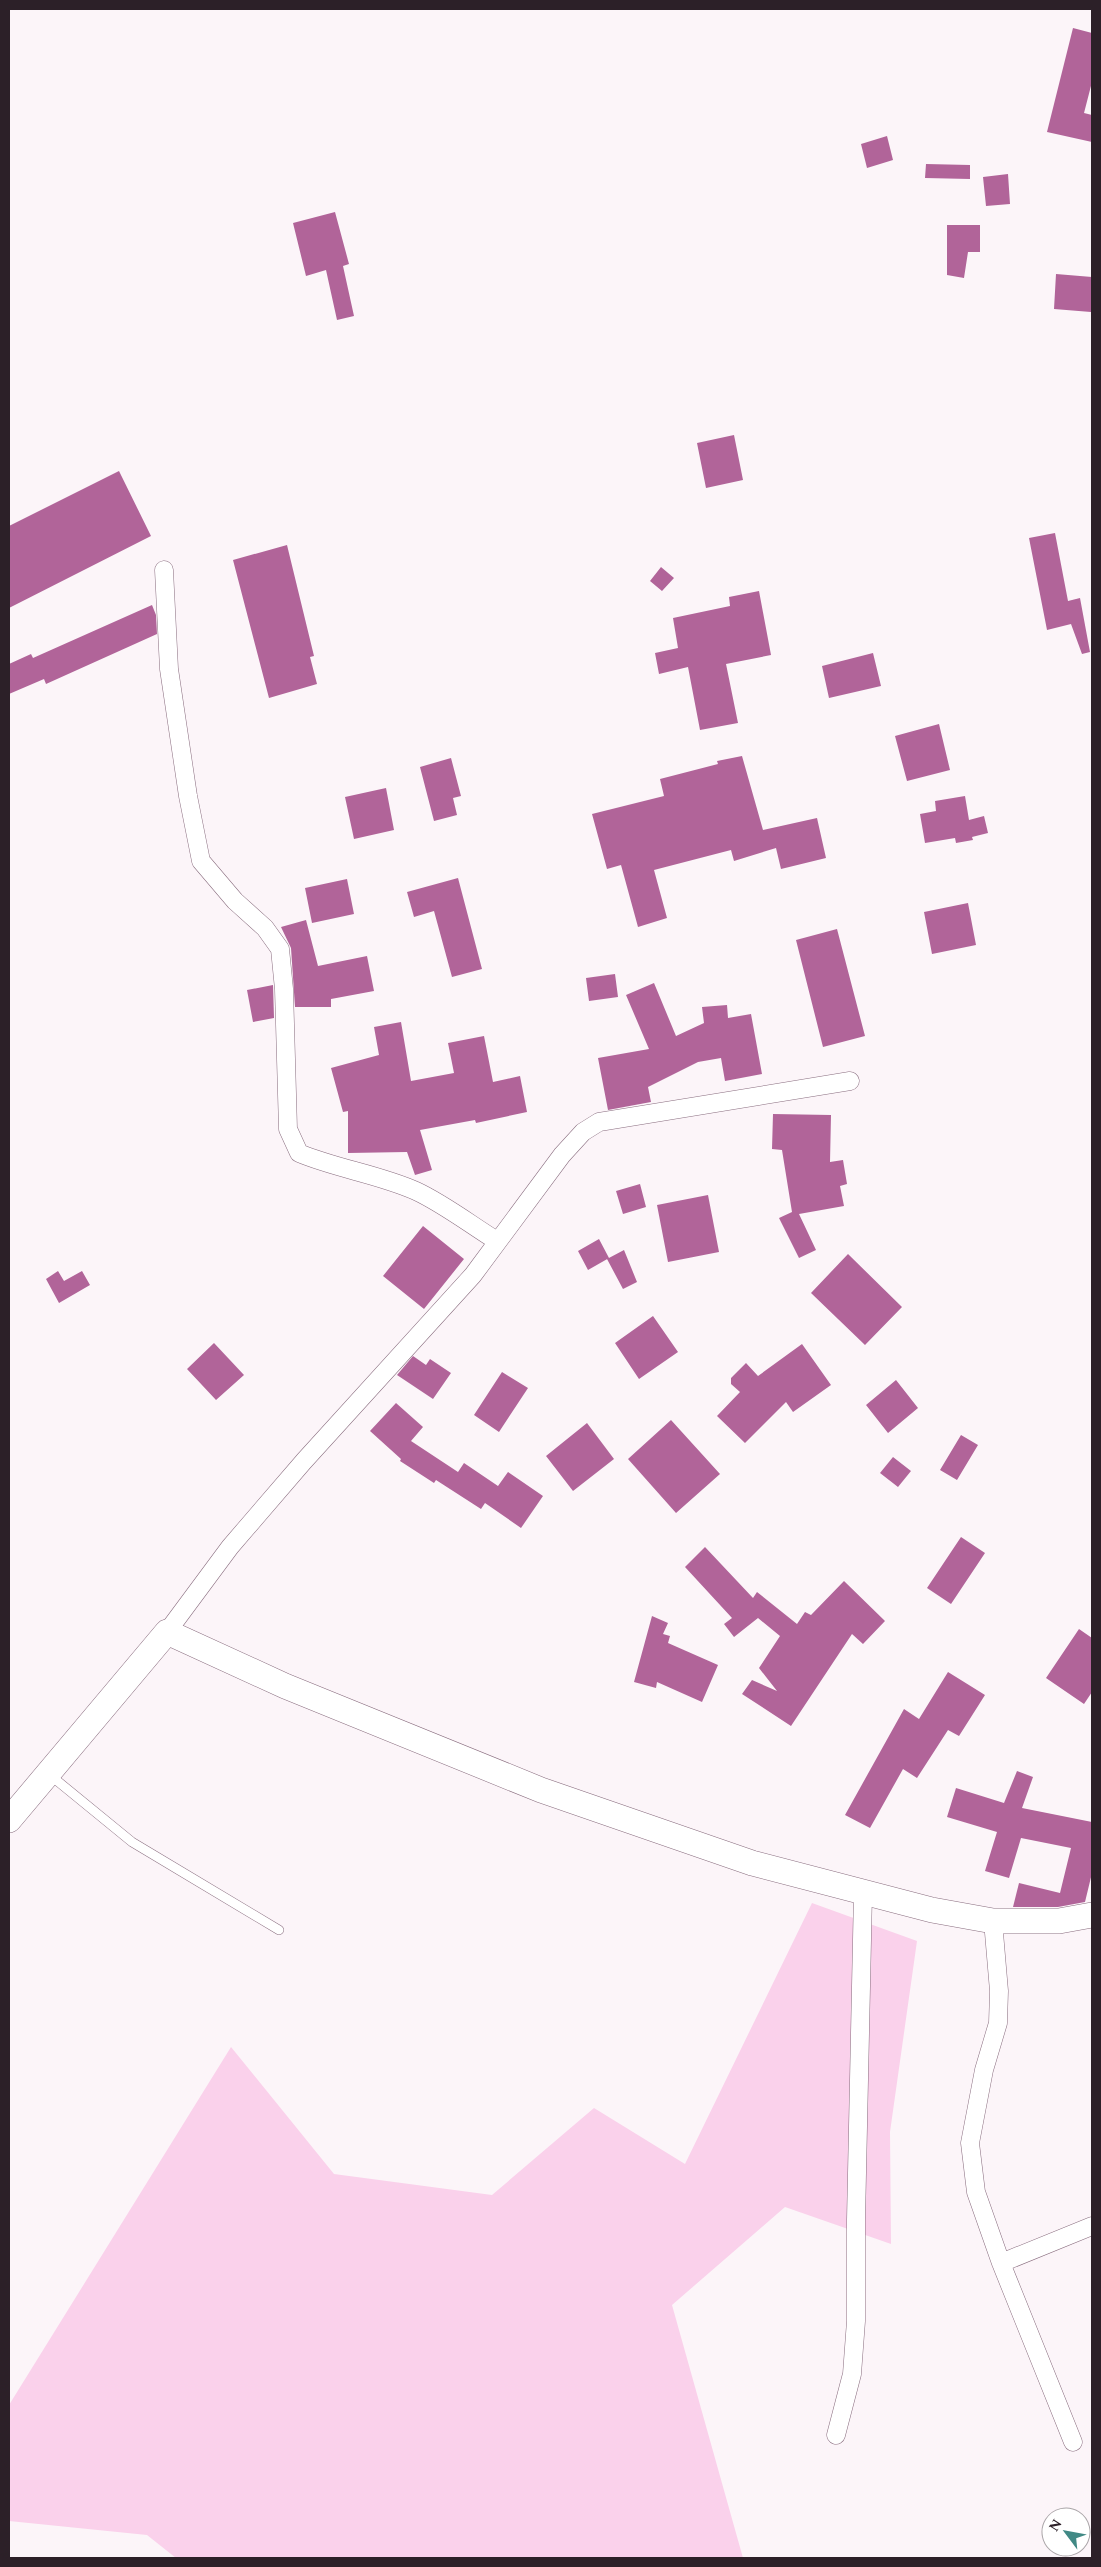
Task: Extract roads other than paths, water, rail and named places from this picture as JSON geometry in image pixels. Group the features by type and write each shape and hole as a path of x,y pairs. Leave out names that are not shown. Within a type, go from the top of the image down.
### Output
{"street":[{"path":"164,570 168,669 188,796 201,861 235,902 264,928 280,949 284,989 288,1129 295,1145 299,1153 325,1164 366,1173 416,1191 498,1242"},
{"path":"9,1820 167,1632 230,1547 304,1461 473,1274 562,1155 583,1132 599,1122 850,1081"},
{"path":"167,1632 285,1686 541,1790 752,1863 932,1910 993,1921 1059,1921 1092,1915"},
{"path":"836,2435 852,2374 856,2321 856,2210 863,1893"},
{"path":"993,1921 999,1991 998,2023 984,2070 970,2143 976,2192 1000,2263 1073,2442"},
{"path":"1000,2263 1092,2226"}],"lane":[{"path":"48,1773 132,1842 279,1930"}]}
